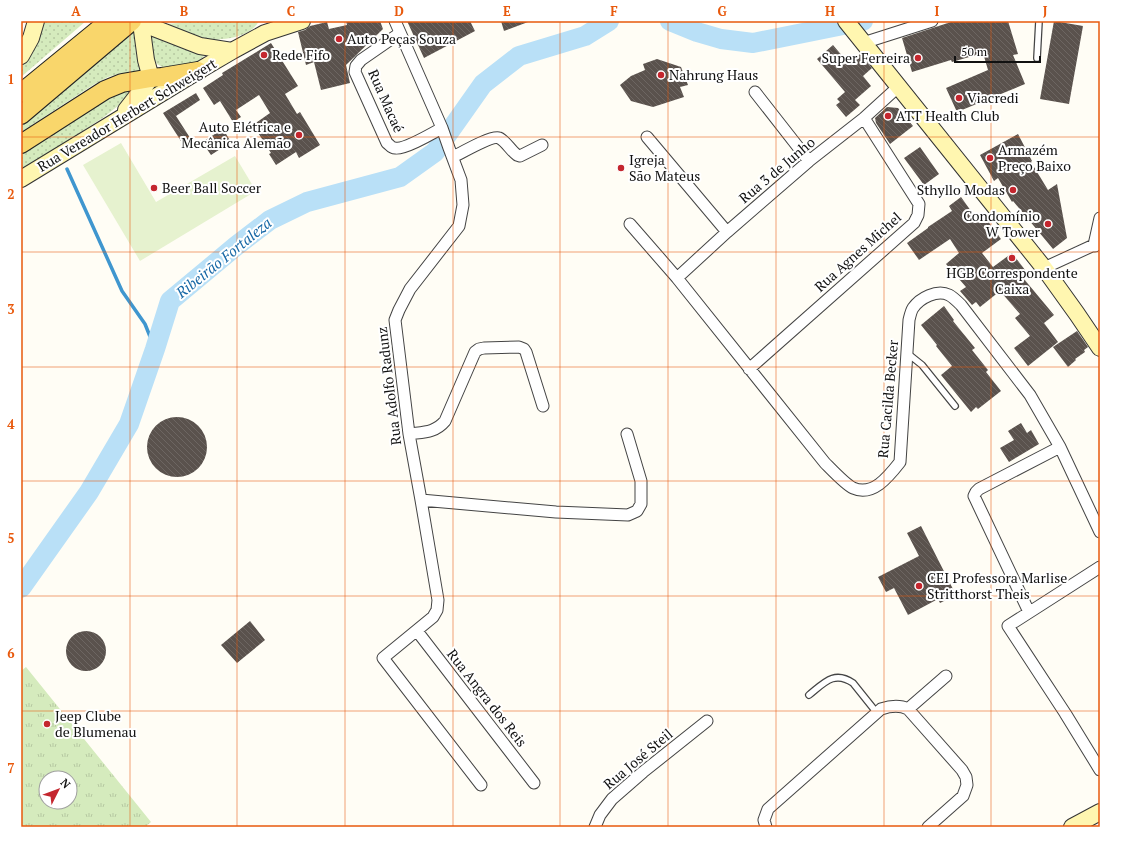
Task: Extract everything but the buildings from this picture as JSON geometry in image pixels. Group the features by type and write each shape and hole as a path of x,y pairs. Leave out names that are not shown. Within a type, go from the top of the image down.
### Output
{"main road":[{"path":"21,56 31,38 36,21"},
{"path":"21,115 90,46 109,21"},
{"name":"Rua Vereador Herbert Schweigert","path":"21,179 232,51 268,25 302,21"},
{"path":"846,21 1044,268 1100,348"},
{"path":"136,22 151,78"},
{"path":"21,93 90,46 136,22 200,46 232,51"},
{"path":"21,144 105,90 122,83 198,71"},
{"path":"120,118 151,78"},
{"path":"1072,827 1100,812"}],"street":[{"name":"Rua Adolfo Radunz","path":"395,21 443,130 461,180 463,205 459,226 410,289 395,320 409,434 438,600 437,610 433,618 383,658 481,785"},
{"path":"859,38 932,21"},
{"name":"Rua Macaé","path":"400,33 361,60 356,66 355,72 387,143 392,148 397,149 443,130"},
{"name":"Rua 3 de Junho","path":"677,278 727,232 810,161 864,118 898,87"},
{"path":"755,92 810,161"},
{"name":"Rua Agnes Michel","path":"749,369 914,223 918,215 919,204 864,118"},
{"path":"451,152 495,137 502,139 516,155 520,156 542,144"},
{"path":"647,137 727,232"},
{"path":"1044,268 1098,244 1100,218"},
{"name":"Rua Cacilda Becker","path":"630,224 677,278 825,463 851,488 862,491 875,487 888,477 900,462 909,320 912,309 919,302 933,294 949,294 961,305 1030,395 1060,447 1100,532"},
{"path":"409,434 434,430 441,426 445,421 475,352 479,349 519,347 524,349 543,406"},
{"path":"421,500 556,512 628,515 637,511 641,504 641,481 627,434"},
{"path":"1029,612 974,496 979,489 1060,447"},
{"path":"1100,567 1008,626 1065,712 1100,770"},
{"name":"Rua Angra dos Reis","path":"417,631 534,783"},
{"path":"908,709 946,676"},
{"path":"766,827 764,820 768,809 882,709 889,707 902,707 908,709 962,770 968,785 963,796 928,827"},
{"name":"Rua José Steil","path":"595,827 600,815 612,799 707,721"}],"lane":[{"path":"1037,58 1039,21"},
{"path":"907,352 922,365 955,406"},
{"path":"809,695 829,679 841,677 853,684 878,713"}],"green space":[{"path":"43,21 86,21 21,77 21,67 35,46"},
{"path":"191,21 259,21 248,32 232,38 210,41 192,36 165,24"},
{"path":"149,31 208,53 198,61 187,66 164,68 157,64 152,56"},
{"path":"134,32 136,53 140,70 139,73 121,73 108,77 93,85 21,132 21,124"},
{"path":"136,84 119,105 104,117 21,171 21,148 103,97"},
{"path":"121,143 156,202 235,156 256,191 140,261 83,165"},
{"name":"Jeep Clube de Blumenau","path":"26,667 151,822 145,827 21,827 21,671"}],"waterway":[{"name":"Ribeirão Fortaleza","path":"21,588 89,492 129,424 170,301 270,220 307,202 400,177 435,152 483,84 519,56 585,36 609,21"},
{"name":"Ribeirão Fortaleza","path":"670,21 697,32 721,39 753,43 863,21"},
{"path":"67,169 122,291 145,324 155,349"}],"place":[{"name":"Auto Peças Souza","path":"339,39"},
{"name":"Rede Fifo","path":"264,55"},
{"name":"Super Ferreira","path":"918,58"},
{"name":"Nahrung Haus","path":"661,75"},
{"name":"Viacredi","path":"959,98"},
{"name":"ATT Health Club","path":"888,116"},
{"name":"Auto Elétrica e Mecânica Alemão","path":"299,135"},
{"name":"Armazém Preço Baixo","path":"990,158"},
{"name":"Igreja São Mateus","path":"621,168"},
{"name":"Beer Ball Soccer","path":"154,188"},
{"name":"Sthyllo Modas","path":"1013,190"},
{"name":"Condomínio W Tower","path":"1048,224"},
{"name":"HGB Correspondente Caixa","path":"1012,258"},
{"name":"CEI Professora Marlise Stritthorst Theis","path":"919,586"},
{"name":"Jeep Clube de Blumenau","path":"47,724"}]}
